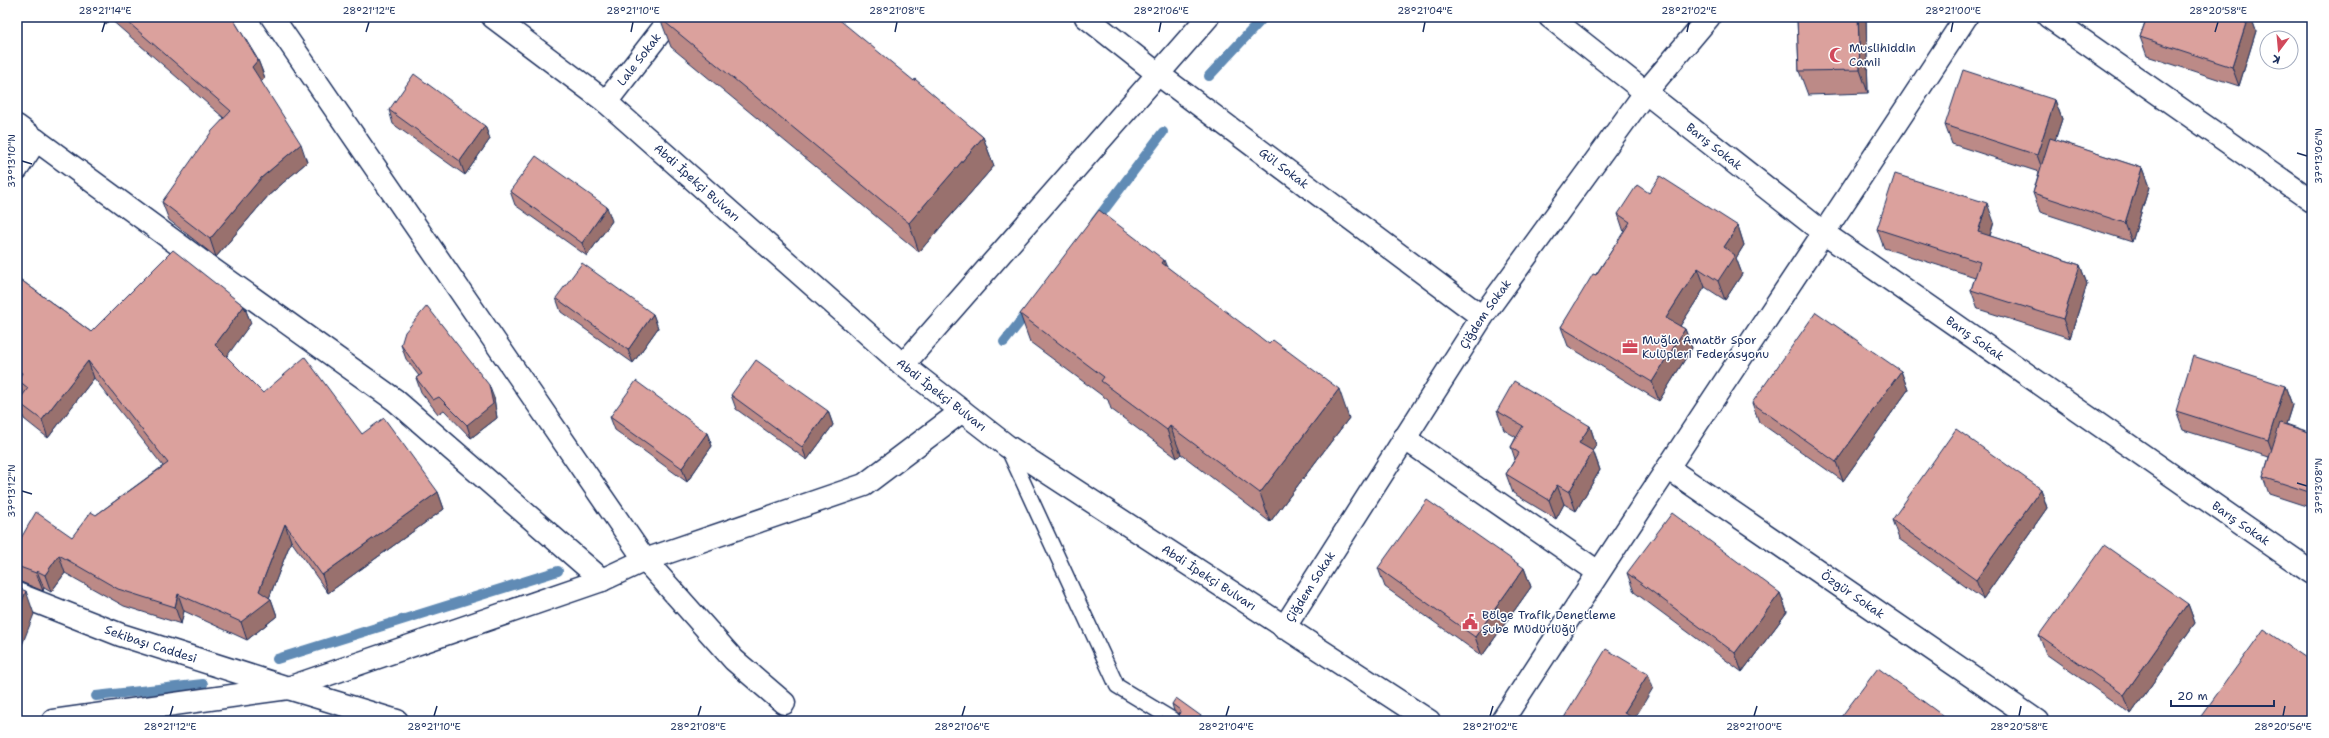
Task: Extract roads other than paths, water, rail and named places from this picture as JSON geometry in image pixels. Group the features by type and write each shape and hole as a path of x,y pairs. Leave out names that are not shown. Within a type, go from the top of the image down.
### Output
{"street":[{"path":"272,17 645,560 734,660 784,703"},
{"name":"Abdi İpekçi Bulvarı","path":"493,17 606,102 903,365 1007,446 1284,628 1429,721"},
{"name":"Lale Sokak","path":"606,102 672,17"},
{"name":"Gül Sokak","path":"1086,17 1158,74 1482,317"},
{"path":"903,365 1208,17"},
{"name":"Barış Sokak","path":"1550,17 1825,234 2312,573"},
{"name":"Çiğdem Sokak","path":"1284,628 1482,317 1646,93 1709,17"},
{"path":"1502,721 1598,572 1825,234 1966,17"},
{"path":"2049,17 2312,200"},
{"path":"17,126 212,269 395,400 602,580"},
{"path":"17,169 36,140"},
{"path":"66,720 288,688 602,580 645,560 864,485 962,411"},
{"path":"1404,438 1598,572"},
{"name":"Özgür Sokak","path":"1668,468 2037,721"},
{"name":"Sekibaşı Caddesi","path":"17,594 122,634 288,688 397,721"}],"lane":[{"path":"1007,446 1117,686 1175,721"}],"waterway":[{"path":"1209,76 1264,17"},
{"path":"1095,222 1163,132"},
{"path":"1004,342 1030,309"},
{"path":"277,659 558,571"},
{"path":"96,696 203,684"}],"place":[{"name":"Muslihiddin Camii","path":"1837,55"},
{"name":"Muğla Amatör Spor Kulüpleri Federasyonu","path":"1630,347"},
{"name":"Bölge Trafik Denetleme Şube Müdürlüğü","path":"1470,622"}]}
